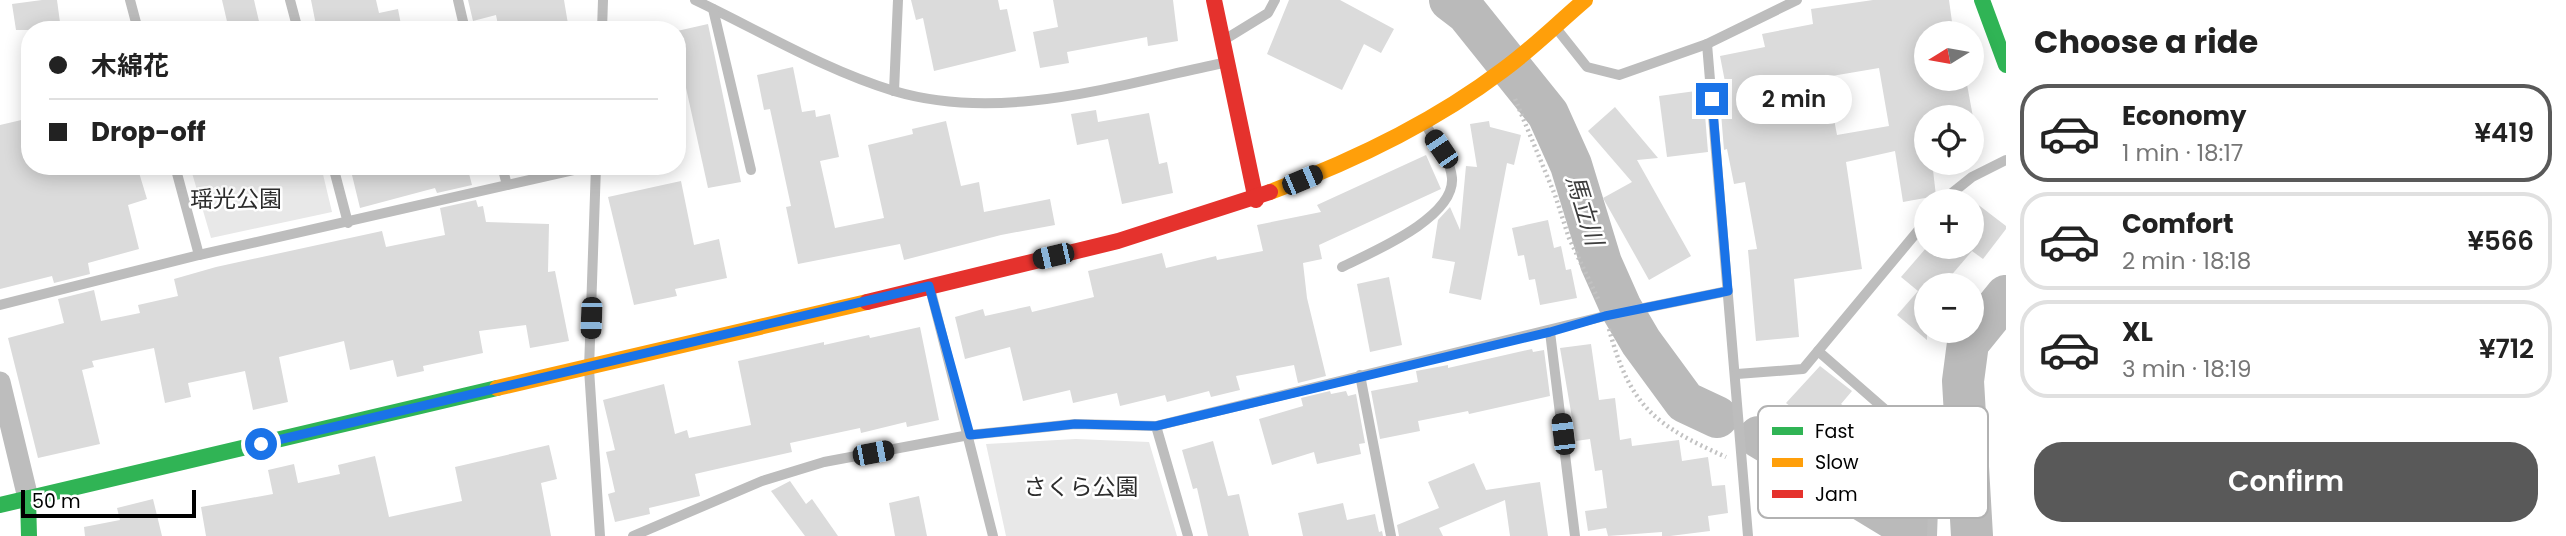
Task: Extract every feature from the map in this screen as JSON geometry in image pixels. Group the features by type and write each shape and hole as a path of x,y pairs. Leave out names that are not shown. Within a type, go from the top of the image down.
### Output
{"street":[{"path":"1214,0 1256,200"},
{"path":"0,505 589,369 1127,239 1256,200 1371,151 1425,124 1488,83 1556,28 1585,0"},
{"path":"1982,0 2006,65"},
{"path":"0,382 28,498 29,536"}],"lane":[{"path":"130,0 136,21"},
{"path":"290,0 296,21"},
{"path":"457,0 463,21"},
{"path":"602,21 603,0"},
{"path":"695,0 846,73 894,91 945,101 1036,101 1226,63"},
{"path":"894,91 898,0"},
{"path":"1222,41 1268,13 1275,0"},
{"path":"1556,28 1587,67 1619,75 1707,44 1797,0"},
{"path":"713,9 751,170"},
{"path":"1707,44 1737,374 1748,536"},
{"path":"1342,267 1419,229 1451,188 1452,175 1441,149 1425,124"},
{"path":"1957,189 1972,177 2006,160"},
{"path":"177,175 199,255"},
{"path":"335,175 348,223"},
{"path":"504,175 507,185"},
{"path":"0,305 199,255 552,175"},
{"path":"593,175 589,369 600,536"},
{"path":"1737,374 1803,369 1914,236"},
{"path":"929,286 970,435 992,536"},
{"path":"633,536 762,481 824,462 970,435 1075,424 1156,426 1607,316 1728,291"},
{"path":"1550,332 1576,536"},
{"path":"1818,351 1881,406"},
{"path":"1360,375 1391,536"},
{"path":"1156,426 1188,536"},
{"path":"1932,536 1933,518"}],"green space":[{"name":"瑶光公園","path":"193,175 323,175 332,212 211,238"},
{"name":"さくら公園","path":"1076,439 1149,442 1177,536 1006,536 986,444"}],"building":[{"path":"57,0 60,21 21,21 21,30 16,30 12,4"},
{"path":"222,0 254,0 259,21 227,21"},
{"path":"311,0 376,0 379,13 398,9 400,21 315,21"},
{"path":"468,0 564,0 568,21 497,21 496,15 473,21"},
{"path":"911,0 998,0 1000,10 1007,9 1016,51 934,71 923,18 916,20"},
{"path":"1053,0 1173,0 1178,41 1148,46 1147,37 1067,52 1069,63 1040,68 1033,32 1058,27"},
{"path":"1289,0 1340,0 1394,29 1381,53 1364,44 1342,90 1267,54"},
{"path":"1873,0 1949,0 1952,21 1914,21 1914,91 1968,91 1971,105 1914,105 1914,175 1934,175 1935,189 1914,189 1914,200 1903,202 1895,151 1846,162 1862,269 1794,279 1799,337 1756,341 1748,250 1757,249 1745,182 1734,184 1727,149 1724,150 1719,88 1726,87 1720,56 1765,47 1762,34 1813,24 1811,9","holes":["1879,68 1889,126 1837,135 1826,77"]},
{"path":"708,24 741,182 708,188 686,88 686,29"},
{"path":"793,67 802,112 815,110 816,117 830,114 839,157 820,161 835,228 884,218 868,145 913,134 912,129 946,121 961,186 979,182 984,212 1050,199 1055,225 1001,235 904,260 900,244 798,264 786,207 791,206 770,109 764,110 757,75"},
{"path":"1703,90 1708,152 1667,157 1659,96"},
{"path":"1615,107 1658,158 1637,160 1691,256 1649,280 1603,198 1632,182 1588,131"},
{"path":"1096,110 1098,122 1149,113 1159,164 1167,162 1173,193 1122,204 1108,139 1077,145 1071,114"},
{"path":"21,120 21,175 140,175 147,199 128,205 139,249 88,263 90,274 54,283 52,276 0,289 0,125"},
{"path":"1489,121 1490,127 1521,135 1514,165 1507,163 1481,300 1449,293 1455,262 1432,258 1438,220 1450,207 1460,230 1466,166 1477,167 1470,124"},
{"path":"1426,155 1441,189 1319,245 1322,259 1303,263 1307,298 1326,376 1298,383 1294,365 1236,376 1240,390 1211,397 1209,391 1167,402 1165,395 1120,406 1117,393 1073,403 1070,390 1023,401 1010,347 965,359 955,317 983,309 985,316 1030,306 1032,312 1094,297 1088,271 1162,253 1166,268 1216,256 1217,260 1263,251 1257,225 1321,212 1317,205"},
{"path":"352,175 469,175 472,185 437,193 435,188 360,208"},
{"path":"681,181 694,245 719,239 727,278 675,289 677,296 634,305 608,197"},
{"path":"476,200 478,207 483,206 486,222 549,224 548,272 555,271 569,341 530,348 526,325 479,331 483,353 423,366 424,371 397,377 393,360 350,370 344,341 279,357 288,402 253,410 245,371 188,383 191,397 165,403 154,348 92,361 94,367 82,370 100,444 38,458 8,338 64,323 58,299 94,290 101,321 140,313 138,305 178,296 174,279 216,267 382,231 386,247 445,235 440,208"},
{"path":"1984,209 2006,226 1984,258"},
{"path":"1548,220 1554,248 1561,246 1566,270 1571,269 1577,298 1540,305 1535,279 1529,280 1524,255 1518,256 1512,228"},
{"path":"1917,259 1965,259 1953,273 1914,273 1914,288 1901,277"},
{"path":"1389,277 1402,345 1370,352 1357,284"},
{"path":"1914,296 1914,329 1897,315"},
{"path":"920,327 939,420 907,427 906,422 861,433 860,428 790,443 792,452 695,474 700,496 649,508 650,514 615,522 608,494 615,492 606,452 615,450 603,400 664,384 675,434 687,430 689,438 751,425 738,361 824,342 824,345 869,335 870,338"},
{"path":"1591,344 1599,400 1615,398 1620,440 1631,438 1632,446 1679,440 1682,461 1708,457 1712,486 1725,485 1728,513 1708,516 1710,531 1670,536 1662,536 1662,532 1608,536 1606,528 1588,531 1585,511 1607,508 1602,470 1595,471 1590,439 1576,441 1560,348"},
{"path":"1532,349 1533,352 1544,350 1550,396 1469,414 1468,411 1418,421 1420,431 1380,439 1371,391 1418,382 1416,371 1448,365 1448,368"},
{"path":"1820,366 1852,391 1841,404 1844,406 1790,406 1786,403"},
{"path":"1330,391 1331,394 1346,391 1348,396 1356,394 1365,443 1359,444 1361,454 1317,464 1314,452 1272,465 1259,419 1303,406 1301,398"},
{"path":"1213,441 1228,496 1239,494 1249,536 1208,536 1197,488 1193,489 1182,450"},
{"path":"549,445 557,479 541,483 551,536 206,536 201,507 273,494 268,470 294,464 298,483 340,474 338,465 375,456 389,517 462,501 455,467"},
{"path":"1474,463 1486,490 1540,482 1548,536 1510,536 1505,500 1439,528 1443,536 1399,536 1397,525 1439,508 1428,482"},
{"path":"790,481 806,504 812,499 838,536 805,536 771,491"},
{"path":"919,496 927,536 895,536 889,503"},
{"path":"153,499 162,536 85,536 84,527 120,520 117,508"},
{"path":"1343,503 1347,520 1375,514 1379,532 1382,531 1383,536 1303,536 1298,513"}],"waterway":[{"name":"馬立川","path":"1450,0 1467,13 1548,114 1571,165 1601,263 1621,308 1641,342 1685,402 1717,417"},
{"path":"1964,406 1963,381 1968,343 2006,296"},
{"name":"馬立川","path":"1892,518 1912,530"},
{"path":"1971,518 1972,536"}],"traffic: fast":[{"path":"1982,0 2006,65"},
{"path":"0,505 497,388"},
{"path":"28,498 29,536"}],"traffic: slow":[{"path":"1270,192 1391,140 1448,107 1514,62 1585,0"},
{"path":"497,388 867,302"}],"traffic: jam":[{"path":"1214,0 1256,200"},
{"path":"867,302 1118,241 1270,192"}],"route":[{"path":"261,444 589,369 929,286 970,435 1075,424 1156,426 1360,375 1550,332 1605,316 1728,291 1712,99"}]}
